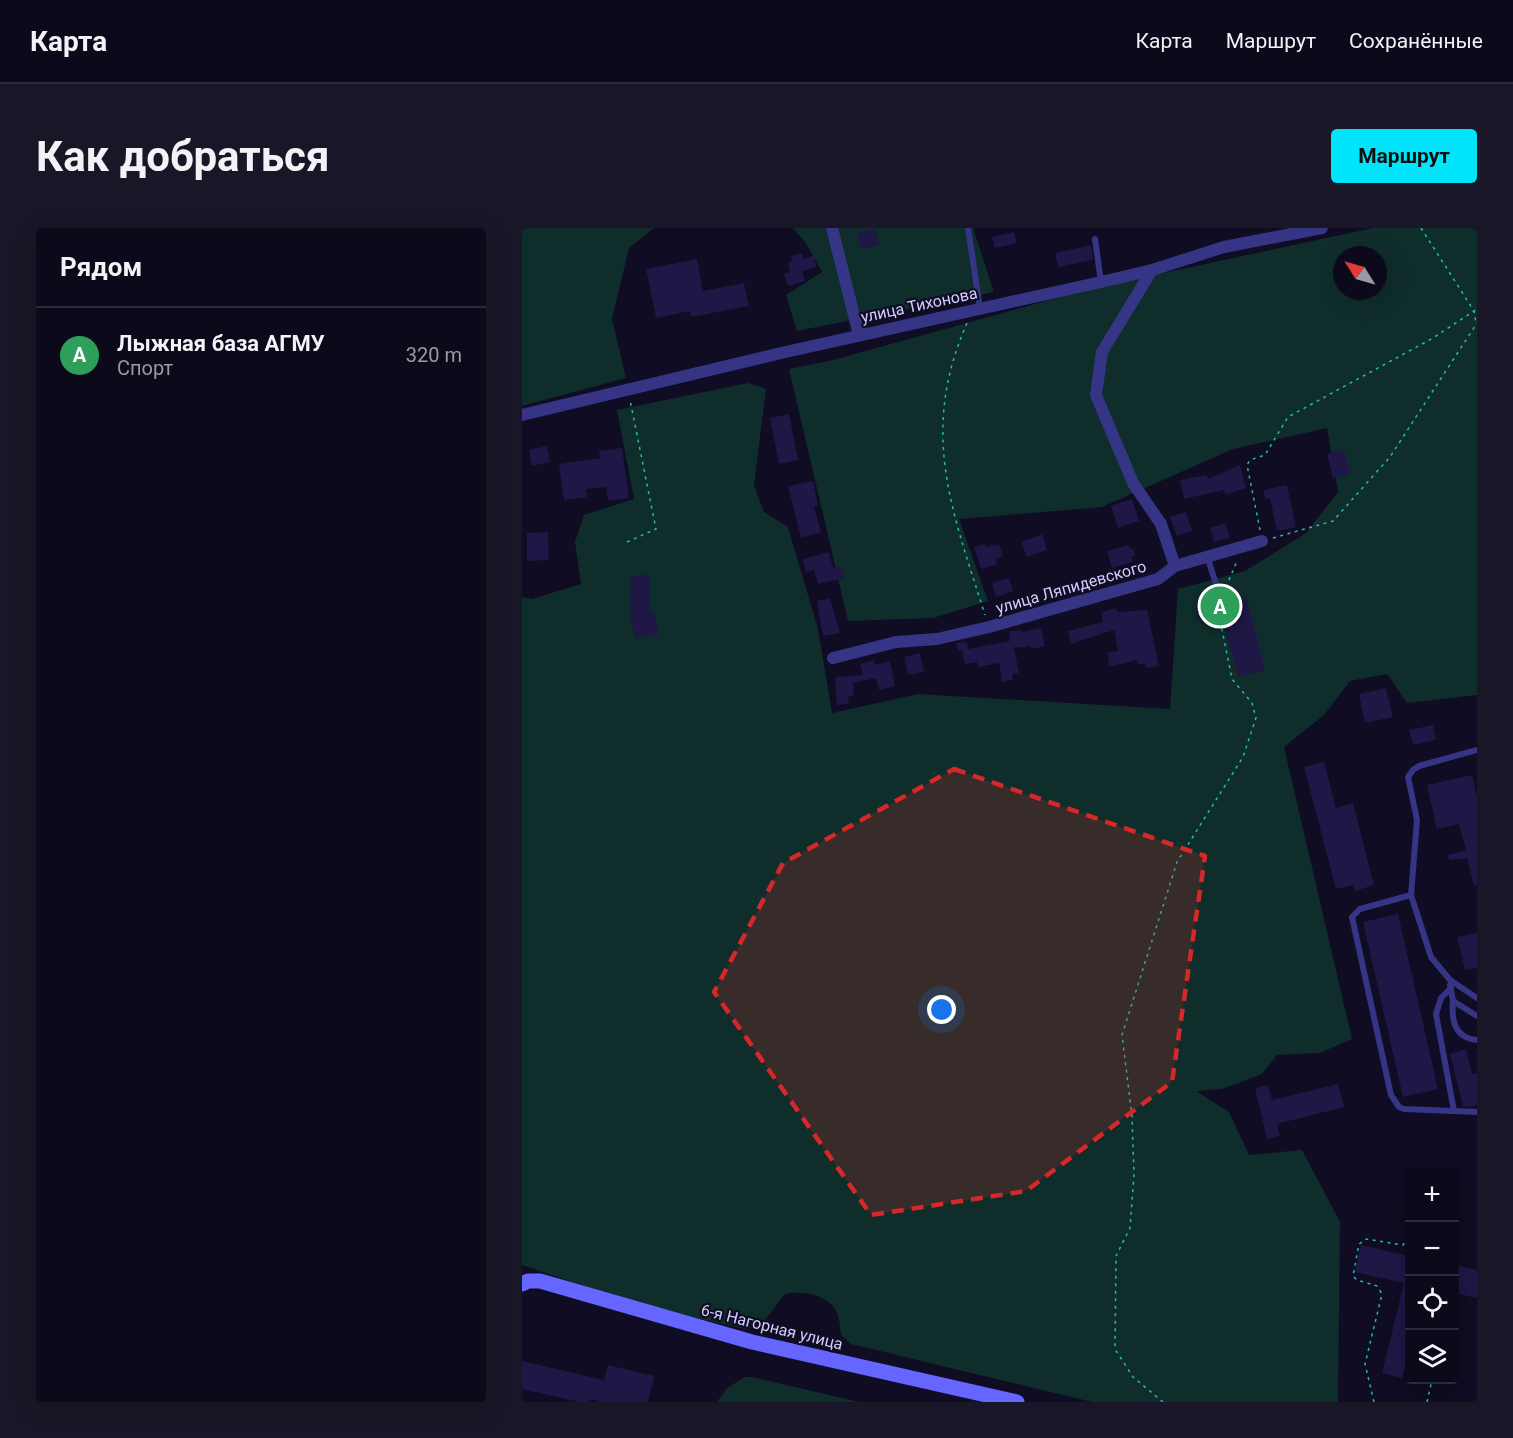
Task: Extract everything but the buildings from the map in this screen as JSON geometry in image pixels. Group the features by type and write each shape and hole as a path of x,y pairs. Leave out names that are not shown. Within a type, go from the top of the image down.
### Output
{"street":[{"path":"832,228 860,335"},
{"name":"улица Тихонова","path":"522,415 860,335 1152,270 1277,232 1322,228"},
{"path":"1152,270 1101,352 1096,395 1133,483 1161,524 1175,566"},
{"name":"улица Ляпидевского","path":"833,658 896,642 937,639 989,627 1158,579 1175,566 1208,559 1262,541"},
{"name":"6-я Нагорная улица","path":"522,1284 528,1281 540,1281 752,1342 1017,1402"}],"lane":[{"path":"968,228 977,309"},
{"path":"1095,239 1101,282"},
{"path":"1208,559 1217,587 1217,603"},
{"path":"1477,750 1419,766 1409,774 1417,820 1411,896 1431,957 1449,980 1477,998"},
{"path":"1411,896 1360,909 1355,912 1352,922 1395,1102 1404,1110 1477,1112"},
{"path":"1449,980 1453,1002 1452,1012 1458,1033 1465,1038 1477,1040"},
{"path":"1451,988 1441,998 1436,1014 1454,1111"},
{"path":"1453,1002 1477,1016"}],"path":[{"path":"1421,228 1474,311 1477,323 1390,457 1333,521 1262,541 1255,494 1247,465 1250,460 1265,455 1288,417 1433,338 1474,311 1477,309"},
{"path":"977,309 959,342 950,375 942,429 950,501 989,627"},
{"path":"627,542 656,529 657,519 628,390"},
{"path":"1163,1402 1133,1377 1115,1349 1116,1256 1130,1228 1134,1175 1132,1116 1122,1035 1177,861 1243,757 1256,718 1252,703 1232,679 1222,638 1217,603 1223,597 1235,562 1244,555"},
{"path":"1374,1402 1365,1364 1382,1294 1377,1286 1357,1280 1353,1276 1359,1244 1366,1239 1403,1245 1405,1242"},
{"path":"1427,1402 1431,1384"}],"highlighted area":[{"path":"954,769 1205,856 1172,1082 1026,1191 871,1215 714,992 783,863"}],"green space":[{"path":"522,228 654,228 629,248 612,319 626,378 522,406"},
{"path":"793,228 973,228 994,292 797,331 786,295 822,272 805,242"},
{"path":"1373,228 1477,228 1477,695 1407,703 1387,674 1350,681 1324,715 1284,747 1352,1039 1320,1053 1277,1055 1262,1074 1222,1089 1196,1091 1229,1112 1249,1155 1302,1150 1340,1222 1338,1402 1092,1402 851,1344 841,1335 839,1318 830,1303 808,1294 785,1294 761,1325 745,1329 640,1305 522,1265 522,597 532,599 581,584 575,542 584,515 634,499 617,410 748,383 766,389 754,485 764,512 788,527 818,629 832,713 918,694 1170,709 1178,589 1245,571 1306,533 1338,492 1327,428 1233,449 1102,507 959,519 988,601 933,618 848,621 789,369 833,360 1089,289"},
{"path":"745,1377 859,1402 717,1402 727,1388"}],"place":[{"name":"Лыжная база АГМУ","path":"1220,606"}]}
